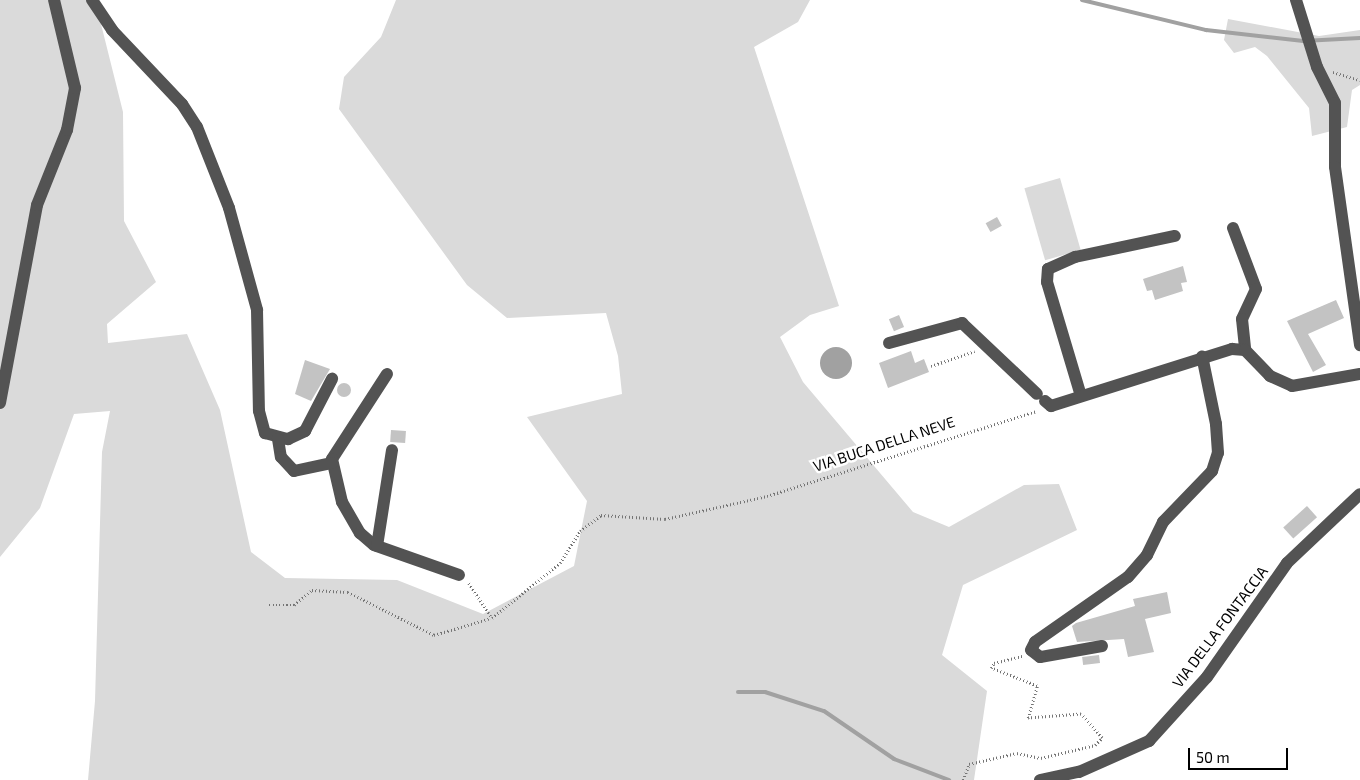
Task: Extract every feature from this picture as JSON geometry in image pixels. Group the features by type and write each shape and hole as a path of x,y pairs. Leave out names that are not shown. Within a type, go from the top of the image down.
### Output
{"street":[{"path":"0,403 38,205 67,130 75,88 54,0"},
{"path":"92,0 197,127 230,208 258,323 260,420 265,433 278,439 300,435 310,427 332,379"},
{"path":"1296,0 1304,31 1317,67 1335,103 1335,167 1360,345"},
{"path":"1233,228 1256,289 1242,319 1245,350 1270,376 1292,386 1360,374"},
{"path":"1081,396 1047,282 1048,269 1075,257 1175,236"},
{"path":"889,343 955,322 966,326 1044,400 1081,396 1202,356 1245,350"},
{"path":"1102,646 1040,657 1033,653 1035,642 1128,577 1147,555 1163,522 1212,471 1218,453 1216,424 1202,356"},
{"path":"278,439 281,457 294,471 332,463 387,374"},
{"path":"377,546 392,450"},
{"path":"332,463 350,520 377,546 459,575"},
{"name":"VIA DELLA FONTACCIA","path":"1040,780 1079,772 1148,741 1207,676 1287,563 1360,494"}],"path":[{"path":"1317,67 1360,80"},
{"path":"931,366 987,346"},
{"name":"VIA BUCA DELLA NEVE","path":"492,618 560,562 580,531 601,515 665,518 767,496 1044,400"},
{"path":"269,605 294,604 312,590 348,592 434,635 492,618 459,575"},
{"path":"963,780 963,770 969,764 1017,754 1041,758 1095,745 1102,738 1081,714 1030,720 1027,710 1038,686 991,668 994,663 1033,653"}],"shaded area":[{"path":"0,0 95,0 123,112 124,221 156,282 107,324 108,343 187,334 220,410 251,552 285,578 397,580 483,614 574,566 587,501 527,417 622,394 618,356 606,313 507,318 467,285 339,109 344,77 381,37 396,0 810,0 798,22 754,47 839,306 810,315 780,337 803,382 913,512 949,527 1024,485 1059,484 1077,530 963,585 942,655 987,691 974,780 88,780 95,701 102,452 110,411 74,414 40,508 0,557"},
{"path":"1228,19 1319,36 1360,30 1360,85 1352,90 1347,127 1312,136 1309,108 1267,56 1255,47 1234,53 1224,40"},
{"path":"1060,178 1081,250 1045,260 1024,188"},
{"path":"836,347 842,348 847,352 851,357 851,369 847,374 842,378 836,379 830,378 825,374 821,369 820,363 821,357 825,352 830,348"}],"building":[{"path":"997,217 1002,226 990,232 986,223"},
{"path":"1183,266 1187,282 1181,283 1183,291 1155,300 1152,290 1147,291 1143,279"},
{"path":"1336,300 1344,318 1308,334 1326,365 1313,372 1287,321"},
{"path":"899,315 904,327 894,331 889,319"},
{"path":"911,351 915,363 924,359 929,372 888,388 879,363"},
{"path":"305,360 330,369 311,401 295,394"},
{"path":"344,383 349,385 351,390 349,395 344,397 339,395 337,390 339,385"},
{"path":"391,430 406,431 405,443 390,442"},
{"path":"1307,506 1317,517 1293,539 1283,527"},
{"path":"1167,592 1171,613 1145,619 1154,652 1128,657 1124,639 1077,642 1072,626 1076,623 1135,606 1133,599"},
{"path":"1099,655 1100,663 1083,665 1082,657"}],"waterway":[{"path":"1082,0 1206,30 1303,41 1360,38"},
{"path":"738,692 765,692 824,711 894,759 949,780"}]}
